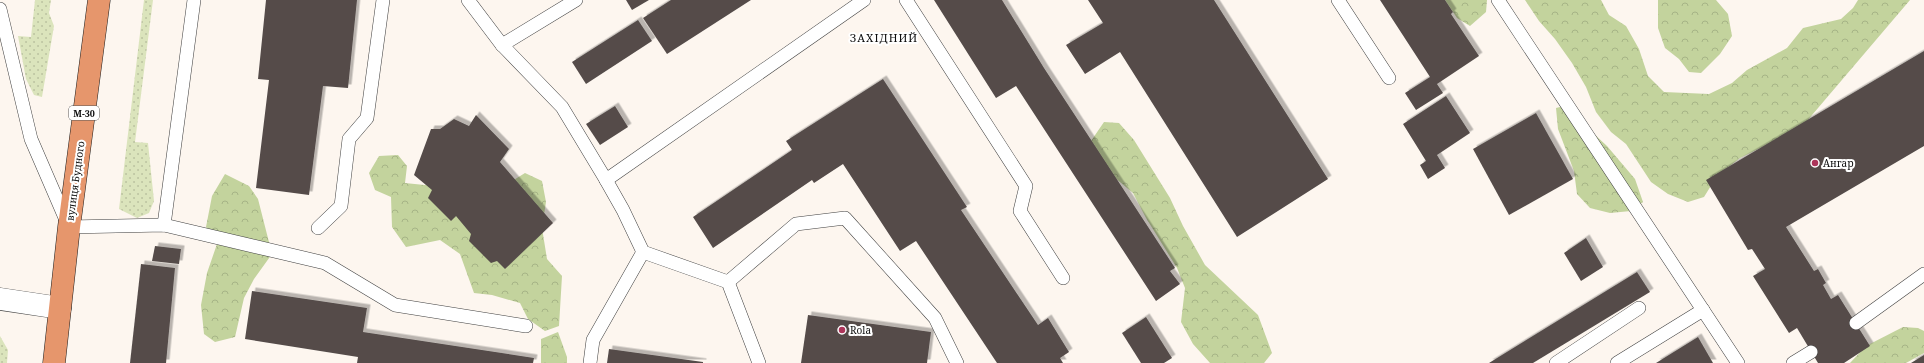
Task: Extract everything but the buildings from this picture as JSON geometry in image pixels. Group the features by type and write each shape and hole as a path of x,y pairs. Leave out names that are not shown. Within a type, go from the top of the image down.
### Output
{"highway":[{"name":"вулиця Будного","path":"54,363 69,227 99,0"}],"street":[{"path":"0,299 60,308"}],"lane":[{"path":"164,225 194,0"},
{"path":"318,228 340,206 349,139 366,118 383,0"},
{"path":"468,0 502,45 562,107 623,210 643,252 728,282 759,363"},
{"path":"502,45 576,0"},
{"path":"606,180 864,0"},
{"path":"906,0 1026,186 1020,211 1063,278"},
{"path":"1338,0 1389,78"},
{"path":"1498,0 1738,363"},
{"path":"0,9 31,139 69,227 164,225 325,263 395,304 526,326"},
{"path":"728,282 796,224 845,218 935,318 957,363"},
{"path":"590,363 593,340 643,252"},
{"path":"1856,323 1924,274"},
{"path":"1556,363 1639,308"},
{"path":"1616,363 1703,310"},
{"path":"1793,363 1811,352"}],"green space":[{"path":"35,0 51,0 49,13 54,26 42,97 34,95 26,79 18,36 31,37"},
{"path":"144,0 153,0 135,142 148,143 154,201 149,213 137,218 119,209"},
{"path":"1445,0 1487,0 1486,12 1470,26 1457,18"},
{"path":"1525,0 1601,0 1609,15 1626,26 1639,49 1648,76 1664,92 1709,94 1732,83 1747,70 1787,48 1803,28 1841,19 1853,8 1858,0 1910,0 1801,128 1740,158 1717,176 1704,197 1688,202 1668,194 1651,182 1626,144 1611,132 1596,112 1586,87 1572,63 1555,39 1539,21"},
{"path":"1658,0 1716,0 1728,14 1732,36 1720,54 1701,73 1689,72 1679,59 1665,48 1658,28"},
{"path":"1564,106 1607,146 1635,179 1643,202 1631,211 1610,213 1590,208 1577,194 1574,171 1558,129 1556,108"},
{"path":"1104,122 1119,123 1134,140 1170,198 1183,226 1205,265 1258,315 1272,353 1264,363 1210,363 1193,344 1181,322 1185,288 1177,268 1146,218 1133,193 1114,177 1091,141"},
{"path":"398,155 407,166 405,183 444,187 499,189 525,173 542,181 546,202 542,228 547,259 562,276 559,326 545,331 528,319 520,303 492,295 474,293 460,254 440,240 406,247 392,227 391,197 375,190 369,173 379,156"},
{"path":"225,174 249,186 258,199 272,254 254,279 244,298 235,337 215,342 204,334 201,305 207,273 217,244 206,227 212,196"},
{"path":"1903,327 1918,328 1924,331 1924,353 1906,363 1850,363 1866,346"},
{"path":"558,332 567,357 567,363 541,363 541,339"},
{"path":"0,336 8,350 7,363 0,363"}],"place":[{"name":"Ангар","path":"1815,163"},
{"name":"Rola","path":"842,330"}],"district":[{"name":"ЗАХІДНИЙ","path":"884,37"}]}
